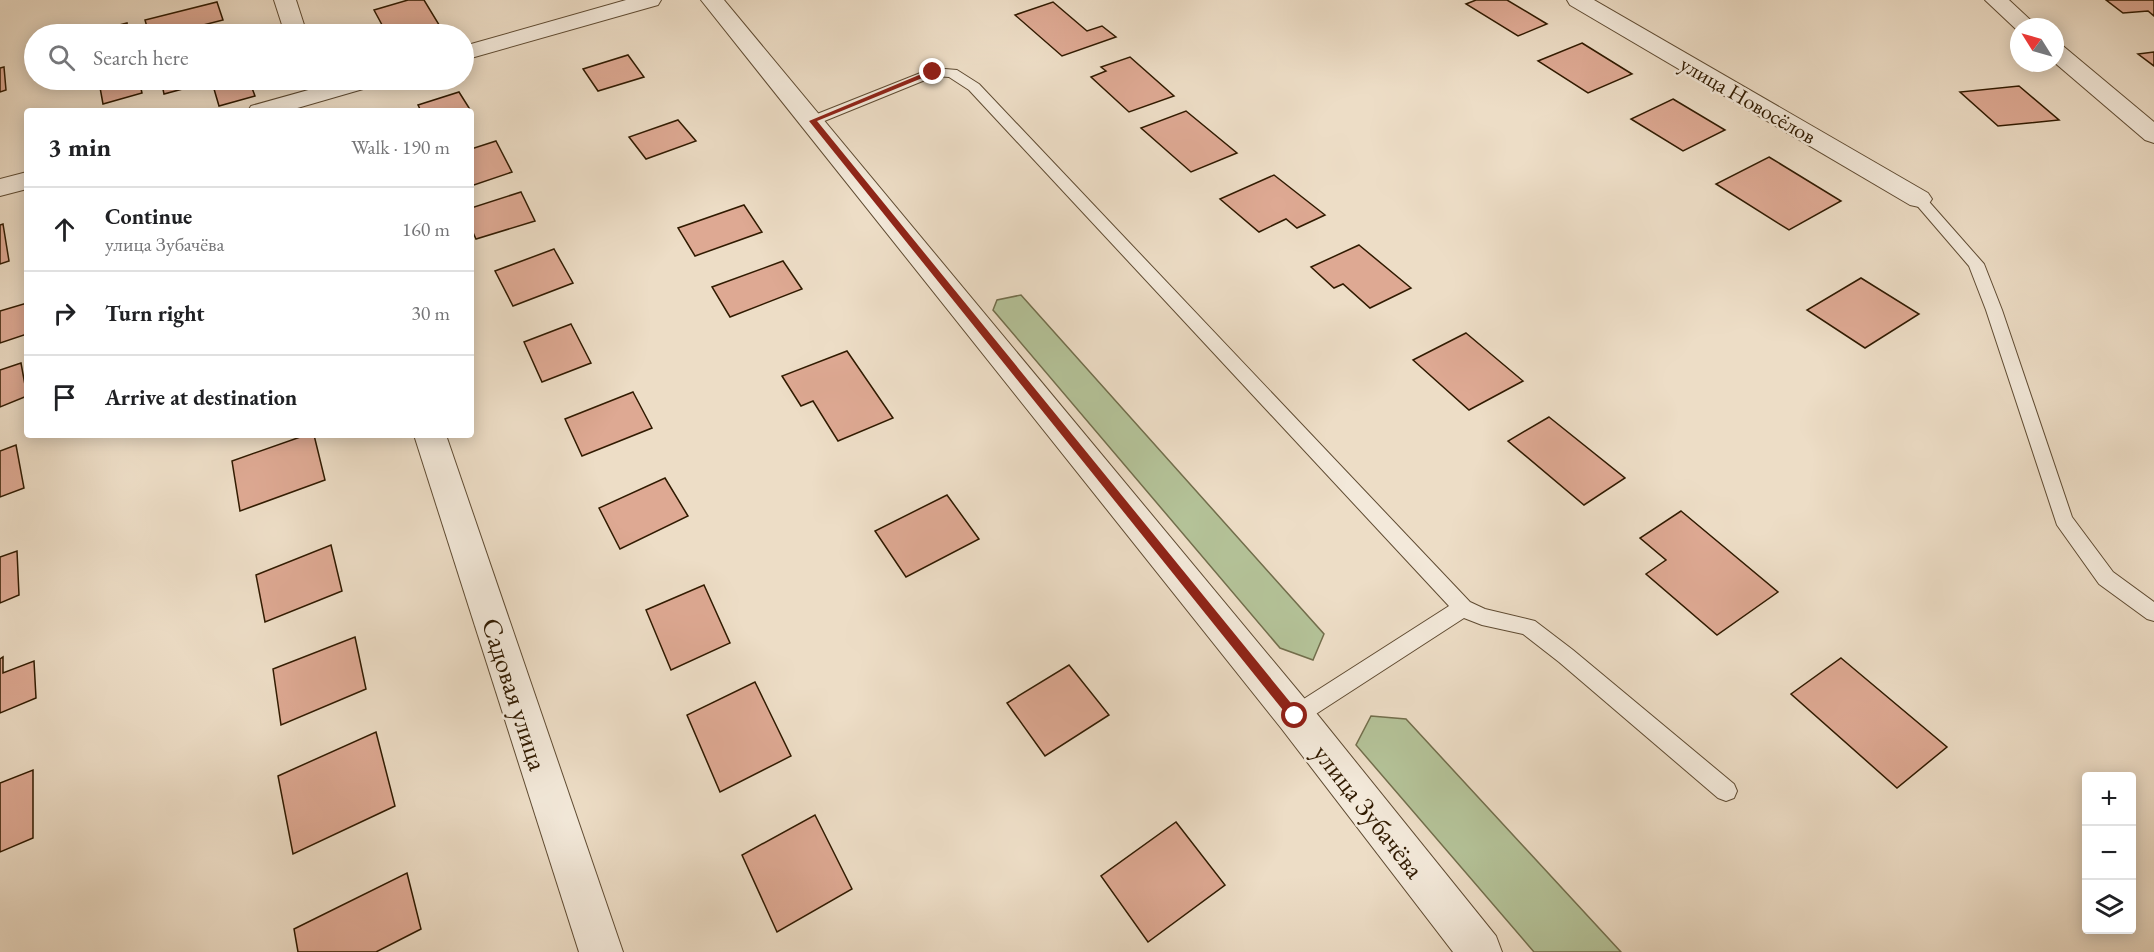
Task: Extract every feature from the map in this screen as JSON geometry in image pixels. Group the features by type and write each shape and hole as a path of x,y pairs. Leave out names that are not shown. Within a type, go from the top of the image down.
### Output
{"street":[{"path":"285,0 293,24"},
{"path":"474,50 650,0"},
{"name":"улица Зубачёва","path":"712,0 1295,716 1480,952"},
{"name":"улица Новосёлов","path":"1578,0 1919,199"},
{"path":"1996,0 2017,18"},
{"path":"2064,59 2154,135"},
{"path":"271,108 334,90"},
{"path":"0,188 24,181"},
{"name":"Садовая улица","path":"431,438 601,952"}],"lane":[{"path":"812,121 933,72 952,73 974,87 1463,608 1482,617 1528,627 1566,656 1726,791"},
{"path":"1919,199 1976,264 1998,321 2064,520 2106,578 2154,613"},
{"path":"1295,716 1463,608"}],"green space":[{"path":"1021,295 1324,634 1313,660 1280,648 993,310 997,300"},
{"path":"1371,716 1406,719 1621,952 1534,952 1356,745"}],"building":[{"path":"408,0 424,0 439,24 382,24 374,10"},
{"path":"1476,0 1507,0 1547,24 1518,36 1466,4"},
{"path":"2106,0 2154,0 2154,16 2148,11 2123,13"},
{"path":"217,2 223,20 207,24 146,24 145,20"},
{"path":"1053,2 1087,31 1102,26 1116,37 1062,56 1015,15"},
{"path":"1582,43 1632,74 1588,93 1538,61"},
{"path":"2154,52 2154,66 2138,54"},
{"path":"628,55 644,77 598,91 583,69"},
{"path":"1130,57 1174,96 1129,112 1091,77 1106,71 1101,67"},
{"path":"4,67 6,90 0,92 0,68"},
{"path":"2019,86 2059,120 1998,126 1960,92"},
{"path":"100,90 141,90 142,93 103,104"},
{"path":"163,90 179,90 164,94"},
{"path":"214,90 253,90 255,96 219,106"},
{"path":"459,92 469,108 420,108 418,105"},
{"path":"1673,99 1725,130 1683,151 1631,119"},
{"path":"1186,111 1237,153 1191,172 1141,128"},
{"path":"678,120 696,141 646,159 629,137"},
{"path":"496,141 512,172 474,185 474,148"},
{"path":"1769,157 1841,201 1789,230 1716,184"},
{"path":"1274,175 1325,215 1297,228 1286,219 1259,232 1220,199"},
{"path":"521,192 535,221 476,239 474,207"},
{"path":"744,205 762,232 695,256 678,228"},
{"path":"3,224 9,261 0,264 0,225"},
{"path":"1359,245 1411,288 1370,308 1343,284 1334,288 1311,267"},
{"path":"554,249 573,283 513,306 495,271"},
{"path":"783,261 802,289 730,317 712,287"},
{"path":"1861,278 1919,314 1865,348 1807,310"},
{"path":"24,304 24,335 0,343 0,311"},
{"path":"571,324 591,363 542,382 524,342"},
{"path":"1466,333 1523,381 1469,410 1413,360"},
{"path":"847,351 893,418 838,441 813,401 801,406 782,376"},
{"path":"21,363 24,397 0,407 0,370"},
{"path":"633,392 652,428 582,456 565,419"},
{"path":"1549,417 1625,478 1584,505 1508,441"},
{"path":"297,438 315,438 325,480 240,511 232,461"},
{"path":"16,445 24,488 0,497 0,451"},
{"path":"665,478 688,516 620,549 599,508"},
{"path":"947,495 979,539 906,577 875,531"},
{"path":"1681,511 1778,592 1717,635 1646,574 1666,560 1640,538"},
{"path":"331,545 342,591 265,622 256,575"},
{"path":"17,551 19,595 0,603 0,557"},
{"path":"704,585 730,643 671,670 646,610"},
{"path":"355,637 366,689 281,725 273,669"},
{"path":"3,657 3,673 34,661 36,698 0,713 0,659"},
{"path":"1841,658 1947,747 1897,788 1791,694"},
{"path":"1069,665 1109,715 1045,756 1007,703"},
{"path":"755,682 791,756 720,792 687,715"},
{"path":"376,732 395,806 293,854 278,776"},
{"path":"33,770 33,838 0,852 0,783"},
{"path":"815,815 852,889 777,932 742,855"},
{"path":"1176,822 1225,885 1148,942 1101,876"},
{"path":"407,873 421,929 376,952 298,952 294,929"}],"route":[{"path":"933,72 812,121 1295,716"}]}
